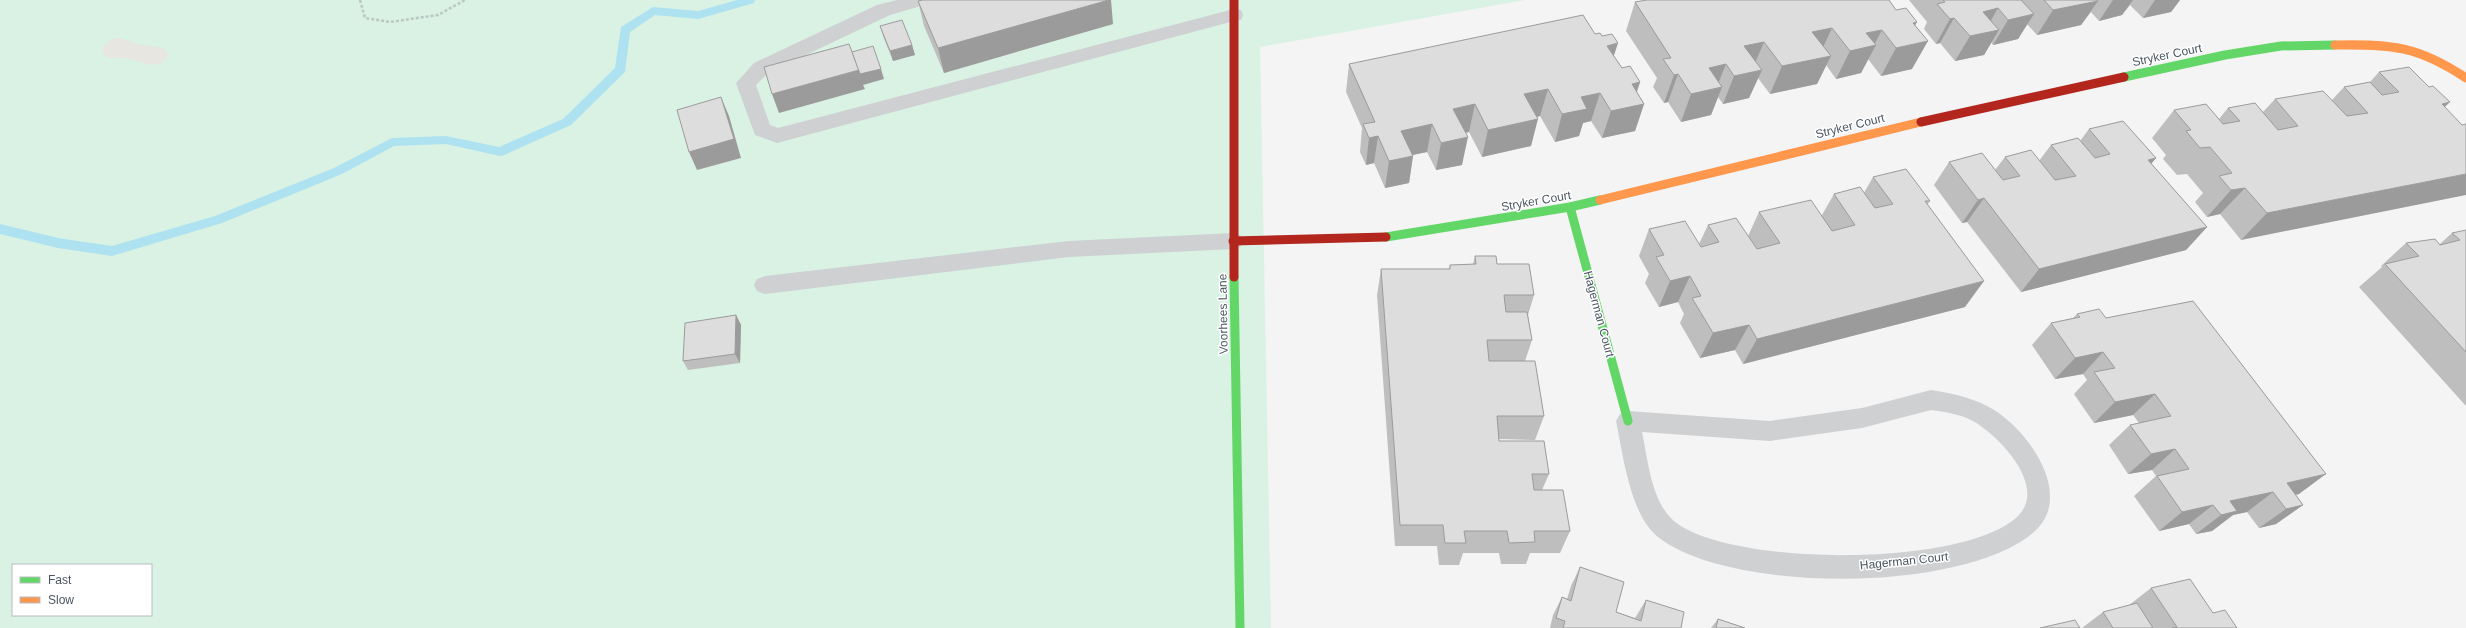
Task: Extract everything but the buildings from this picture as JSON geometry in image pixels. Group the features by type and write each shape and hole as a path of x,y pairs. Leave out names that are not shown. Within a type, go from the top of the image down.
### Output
{"street":[{"path":"921,0 884,10 761,68 746,83 762,130 777,136 1234,7"},
{"name":"Voorhees Lane","path":"1234,7 1234,242 1240,628"},
{"name":"Stryker Court","path":"1234,242 1392,237 1570,208 1949,114 2226,55 2281,46 2373,44 2408,49 2433,57 2454,68 2466,78"},
{"name":"Hagerman Court","path":"1570,208 1628,421 1642,484 1651,508 1665,528 1683,540 1703,548 1743,558 1787,565 1840,566 1937,560 1978,550 2008,537 2028,523 2038,504 2038,481 2023,453 2006,430 1981,414 1956,404 1931,400 1906,405 1862,418 1770,431 1628,421"},
{"path":"765,285 1069,249 1234,242"}],"path":[{"path":"360,0 365,18 390,22 438,15 465,0"}],"green space":[{"path":"0,0 1525,0 1260,47 1271,628 0,628"}],"sand":[{"path":"121,38 137,44 163,48 168,54 165,60 156,65 126,58 106,57 102,49 110,40"}],"waterway":[{"path":"0,229 58,243 112,251 218,220 338,171 392,142 446,140 500,152 567,122 621,69 625,30 653,11 698,15 750,0"}],"traffic: fast":[{"path":"2124,77 2225,55 2281,46 2335,45"},
{"path":"1386,237 1570,207 1600,200"},
{"path":"1570,207 1628,421"},
{"path":"1234,277 1240,628"}],"traffic: slow":[{"path":"2335,45 2372,45 2396,47 2420,53 2436,59 2466,78"},
{"path":"1600,200 1921,122"}],"traffic: jam":[{"path":"1234,0 1234,277"},
{"path":"1921,122 2124,77"},
{"path":"1233,241 1386,237"}]}
